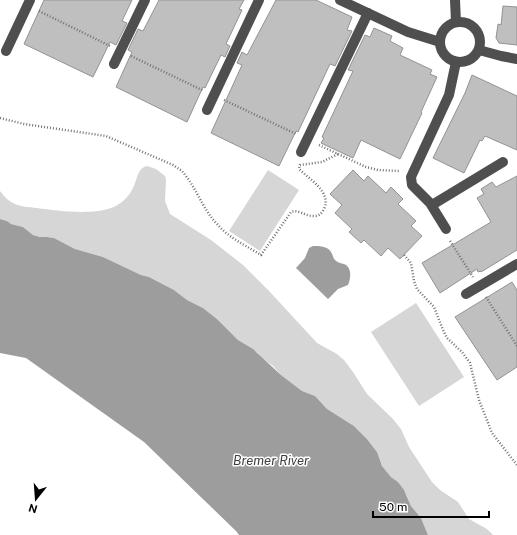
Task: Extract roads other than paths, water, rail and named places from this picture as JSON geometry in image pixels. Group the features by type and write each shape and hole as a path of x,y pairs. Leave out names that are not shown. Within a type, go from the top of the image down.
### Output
{"street":[{"path":"114,64 145,0"},
{"path":"207,110 259,0"},
{"path":"340,0 408,32 440,42"},
{"path":"455,0 456,22"},
{"path":"6,51 29,3"},
{"path":"301,152 368,14"},
{"path":"456,22 465,22 476,29 480,41 479,50 473,58 468,61 456,62 449,59 445,55 441,48 440,42 444,29 456,22"},
{"path":"479,50 517,59"},
{"path":"446,229 432,205 412,185 411,174 449,94 456,62"},
{"path":"432,205 503,162"},
{"path":"466,294 517,264"}],"water":[{"name":"Bremer River","path":"0,219 23,227 33,235 54,238 75,249 103,257 141,275 149,277 203,308 217,319 238,340 253,349 281,375 302,391 315,396 327,409 354,426 367,439 377,452 382,466 404,490 411,506 421,518 428,535 239,535 144,442 26,358 0,353"},
{"path":"313,246 323,247 330,250 335,260 347,265 350,270 348,285 338,289 328,299 296,268 305,258 309,248"}]}
